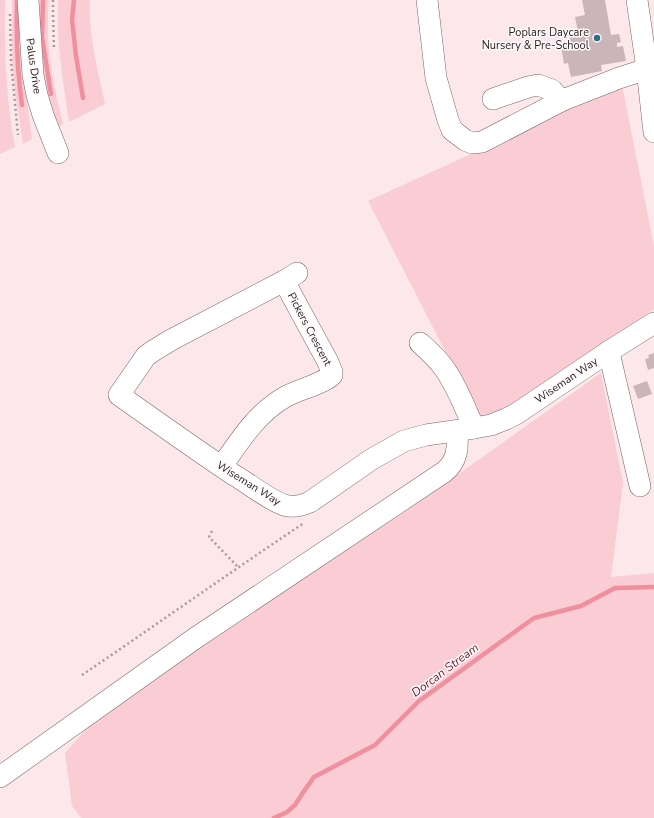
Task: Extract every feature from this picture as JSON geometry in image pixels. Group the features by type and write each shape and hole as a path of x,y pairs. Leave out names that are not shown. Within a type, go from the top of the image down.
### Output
{"street":[{"path":"427,0 436,78 448,120 452,130 461,138 472,143 482,142 563,100 647,69"},
{"path":"637,0 654,132"},
{"name":"Palus Drive","path":"19,5 37,95 43,116 58,153"},
{"path":"493,99 528,86 538,85 552,90 563,100"},
{"name":"Pickers Crescent","path":"118,395 146,356 153,351 291,276 328,362 332,375 325,380 286,396 274,403 250,427 222,466"},
{"name":"Wiseman Way","path":"118,395 270,498 283,505 294,507 310,502 372,459 404,442 426,435 491,425 516,414 654,323"},
{"path":"0,777 194,639 451,467 455,459 458,443 466,430 453,383 443,367 420,343"},
{"path":"608,352 640,486"}],"path":[{"path":"53,0 54,49"},
{"path":"18,135 10,61 19,5"},
{"path":"82,675 304,523"},
{"path":"212,531 209,537 238,567"}],"shaded area":[{"path":"0,0 5,0 6,74 15,147 0,154"},
{"path":"12,0 21,0 22,67 32,139 23,144 15,91 12,56"},
{"path":"38,0 49,0 48,35 50,61 63,124 56,128 45,91 38,28"},
{"path":"58,0 90,0 92,39 105,104 69,122 59,46"},
{"path":"622,85 654,246 654,309 518,402 481,421 368,201"},
{"path":"601,373 623,483 611,577 654,573 654,818 81,818 72,806 65,753 92,722 217,635 406,511"}],"building":[{"name":"Poplars Daycare Nursery & Pre-School","path":"582,0 605,0 611,35 619,34 621,42 617,43 617,47 623,46 626,61 601,65 602,71 571,77 568,63 564,64 561,46 570,44 569,38 579,37 575,17 585,15"},
{"path":"654,353 654,368 648,370 645,359 649,358 648,355"},
{"path":"647,381 652,394 638,399 633,386"}],"waterway":[{"path":"17,0 17,52 22,105"},
{"path":"43,0 42,37 51,94"},
{"path":"74,0 72,19 83,98"},
{"name":"Dorcan Stream","path":"274,818 287,812 295,805 314,777 375,745 419,701 534,618 581,606 615,588 654,587"}],"place":[{"name":"Poplars Daycare Nursery & Pre-School","path":"597,38"}]}
